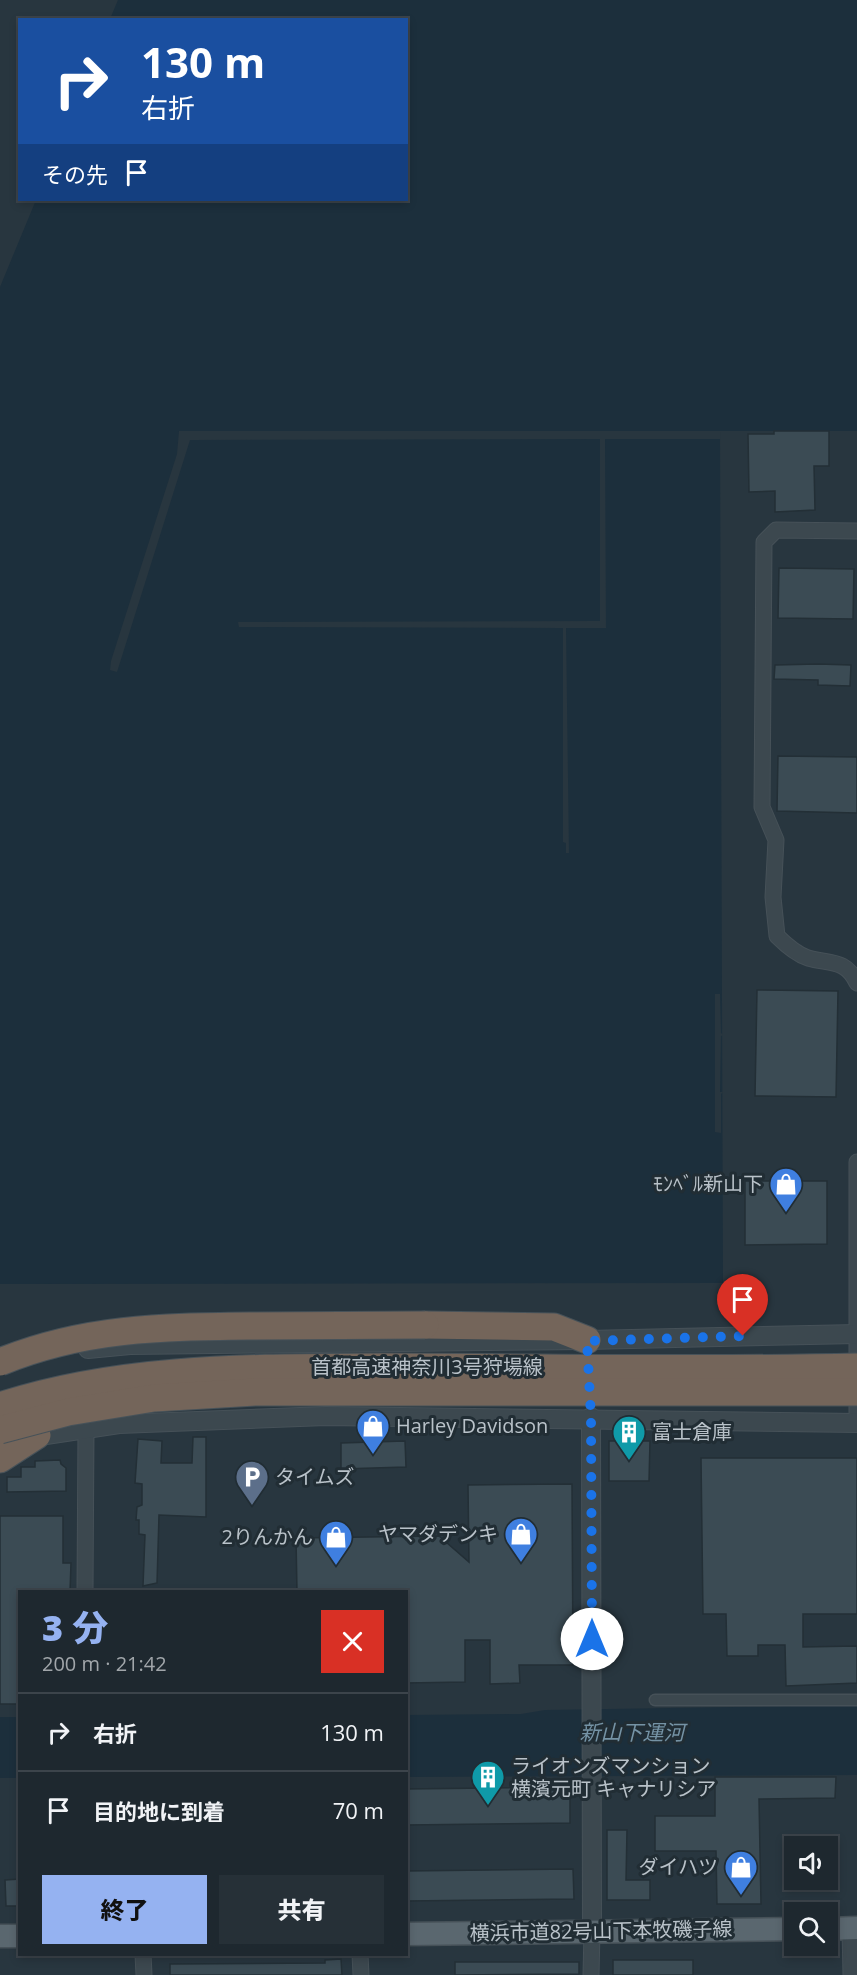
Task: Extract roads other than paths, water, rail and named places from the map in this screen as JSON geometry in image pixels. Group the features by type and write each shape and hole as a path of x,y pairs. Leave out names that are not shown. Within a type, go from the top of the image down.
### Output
{"highway":[{"path":"0,1362 52,1343 110,1332 167,1327 425,1325 554,1327 587,1341"},
{"name":"首都高速神奈川3号狩場線","path":"0,1406 74,1387 138,1377 274,1368 857,1367"},
{"name":"首都高速神奈川3号狩場線","path":"0,1430 68,1412 154,1398 255,1392 857,1392"},
{"path":"0,1459 38,1436"}],"main road":[{"name":"横浜市道82号山下本牧磯子線","path":"408,1934 784,1929"},
{"path":"0,1936 18,1936"}],"street":[{"path":"857,531 776,530 764,542 762,807 776,840 773,897 777,936 797,953 834,963 851,971 857,982"},
{"path":"0,1442 86,1428 218,1419 326,1416 591,1417 857,1423 857,1162"},
{"path":"0,1362 72,1350 129,1345 587,1341 857,1334"},
{"path":"587,1341 591,1417 591,1975"},
{"path":"85,1590 86,1428"},
{"path":"655,1700 857,1700"},
{"path":"845,1928 851,1975"},
{"path":"143,1956 144,1975"},
{"path":"360,1956 361,1975"}],"water":[{"path":"118,0 857,0 857,431 720,431 723,1283 0,1284 0,287 36,201 408,201 408,18 110,18"},
{"name":"新山下運河","path":"857,1705 857,1775 408,1777 408,1715 521,1714 545,1710"},
{"path":"0,1717 18,1717 18,1778 0,1778"}],"place":[{"name":"ﾓﾝﾍﾞﾙ新山下","path":"786,1213"},
{"name":"Harley Davidson","path":"373,1455"},
{"name":"富士倉庫","path":"629,1461"},
{"name":"タイムズ","path":"252,1506"},
{"name":"ヤマダデンキ","path":"521,1563"},
{"name":"2りんかん","path":"336,1566"},
{"name":"ライオンズマンション 横濱元町 キャナリシア","path":"488,1806"},
{"name":"ダイハツ","path":"741,1896"}]}
